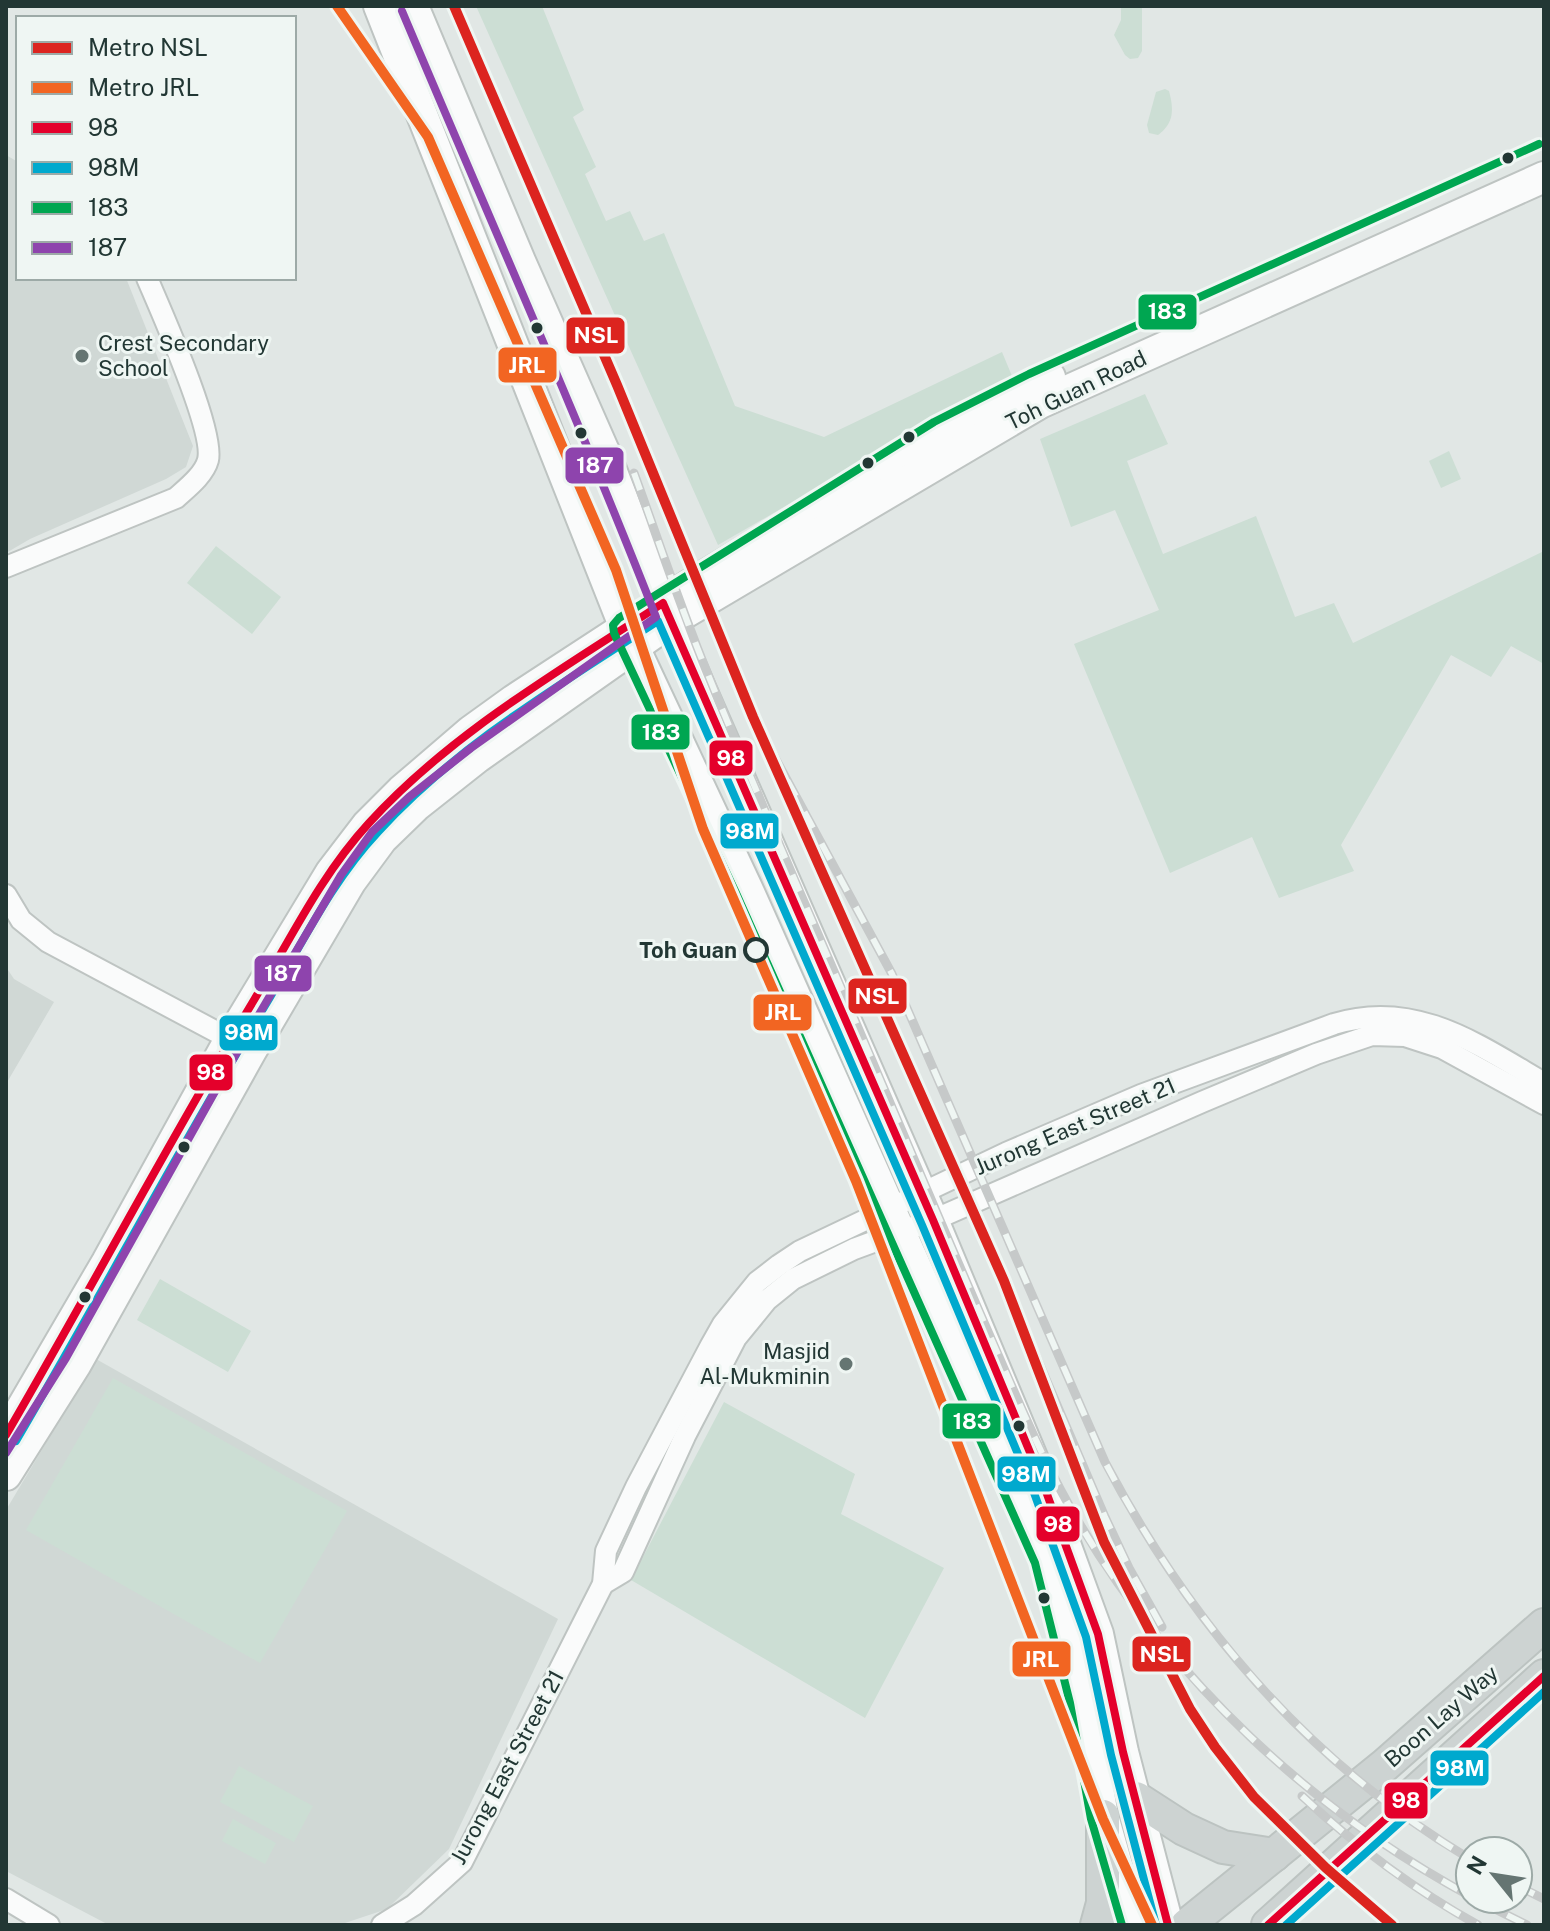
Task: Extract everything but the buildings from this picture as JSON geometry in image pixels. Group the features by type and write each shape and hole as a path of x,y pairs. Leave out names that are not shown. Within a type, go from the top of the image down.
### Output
{"main road":[{"path":"379,6 629,637 747,888 1046,1559 1082,1700 1103,1816 1134,1925"},
{"path":"413,6 603,449 667,612 927,1207 1044,1486 1098,1634 1123,1752 1168,1925"},
{"name":"Toh Guan Road","path":"667,612 939,433 979,412 1047,378 1544,155"},
{"name":"Toh Guan Road","path":"667,612 1040,403 1544,177"},
{"path":"6,1475 76,1364 331,872 367,825 401,791 471,731 514,700 629,637 667,612"},
{"path":"6,1435 100,1274 241,1045"},
{"name":"Boon Lay Way","path":"1187,1925 1385,1765 1544,1625"},
{"name":"Boon Lay Way","path":"1277,1920 1544,1676"},
{"path":"1136,1798 1184,1829 1223,1847 1274,1855"},
{"path":"1097,1925 1103,1903 1103,1816"}],"street":[{"path":"6,567 176,498 195,480 208,461 206,431 148,280"},
{"path":"6,895 21,920 48,942 241,1045"},
{"name":"Jurong East Street 21","path":"894,1219 927,1207 1006,1153 1141,1095 1366,1015 1433,1024 1480,1046 1544,1083"},
{"name":"Jurong East Street 21","path":"382,1925 414,1905 462,1862 603,1584 623,1572 715,1376 751,1317 793,1279 854,1249 894,1219 1372,1035 1405,1036 1442,1048 1544,1104"},
{"path":"6,1899 49,1925"}],"shaded area":[{"name":"Crest Secondary School","path":"6,155 16,161 16,280 127,280 193,446 186,467 166,479 30,539 6,553"},
{"path":"6,967 14,979 54,1002 6,1084"},
{"path":"96,1359 558,1619 449,1849 387,1909 339,1925 109,1925 6,1871 6,1510"}],"green space":[{"path":"476,6 542,6 584,110 573,117 596,167 585,174 606,221 630,211 644,241 664,233 735,406 824,437 1002,352 1012,376 718,545"},
{"path":"1121,6 1142,7 1142,51 1138,58 1130,59 1125,55 1114,35 1121,20"},
{"path":"1169,91 1172,104 1170,121 1158,135 1149,133 1147,125 1156,92"},
{"path":"1145,394 1168,444 1127,461 1163,554 1256,516 1295,617 1334,603 1353,643 1544,551 1544,664 1511,646 1491,677 1451,655 1341,845 1354,871 1279,898 1252,837 1170,873 1074,644 1159,610 1115,510 1071,527 1040,439"},
{"path":"1449,451 1461,479 1441,488 1429,461"},
{"path":"216,546 281,597 252,634 187,583"},
{"path":"160,1279 251,1331 228,1372 137,1320"},
{"path":"113,1378 347,1511 260,1663 26,1530"},
{"path":"724,1402 855,1474 841,1514 944,1568 865,1718 631,1580"},
{"path":"239,1766 313,1806 294,1842 220,1802"},
{"path":"233,1819 276,1843 265,1864 222,1841"}],"railway":[{"path":"634,473 697,647 748,772 1013,1390 1068,1504 1118,1583 1159,1638 1203,1689 1251,1737 1355,1824 1454,1887"},
{"path":"753,717 892,974 1105,1462 1139,1522 1216,1634 1307,1735 1358,1780 1454,1849"},
{"path":"1004,1281 1105,1517 1162,1627"},
{"path":"1302,1796 1386,1866 1478,1925"},
{"path":"1534,1894 1544,1899"},
{"path":"1507,1915 1527,1925"}],"metro line":[{"name":"JRL","path":"337,6 428,137 616,570 703,829 856,1181 1103,1819 1152,1925"},
{"name":"NSL","path":"454,6 617,385 753,717 1004,1281 1104,1542 1190,1709 1215,1747 1254,1797 1326,1868 1392,1925"}],"transit line":[{"name":"187","path":"6,1453 66,1358 241,1045 341,875 372,832 409,797 471,748 656,617 402,11"},
{"name":"183","path":"1122,1925 1091,1819 1070,1703 1035,1563 613,625 619,618 934,422 1029,374 1539,144"},
{"name":"98","path":"6,1435 294,931 352,843 401,790 472,731 663,603 933,1220 1044,1486 1098,1634 1123,1752 1168,1925"},
{"name":"98M","path":"16,1441 304,937 361,851 409,801 475,744 658,621 922,1225 1033,1490 1086,1637 1111,1755 1156,1925"},
{"name":"98","path":"1268,1925 1544,1676"},
{"name":"98M","path":"1286,1925 1544,1692"}],"place":[{"name":"Crest Secondary School","path":"82,356"},
{"name":"Toh Guan","path":"756,950"},
{"name":"Masjid Al-Mukminin","path":"846,1364"}]}
